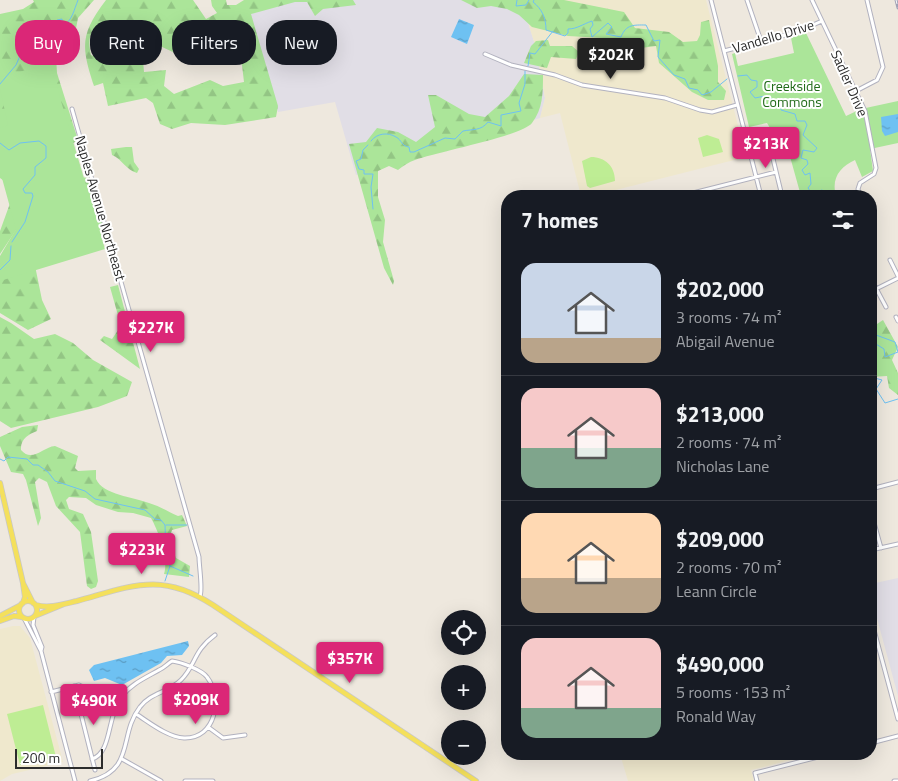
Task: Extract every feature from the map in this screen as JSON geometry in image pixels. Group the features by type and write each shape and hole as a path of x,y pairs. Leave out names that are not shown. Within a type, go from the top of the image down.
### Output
{"main road":[{"path":"0,483 23,583 24,597 20,613 23,618"},
{"path":"23,583 37,610 35,616"},
{"path":"0,616 28,601 46,607 149,584 177,586 200,596 476,781"},
{"path":"0,621 14,616 23,618 35,616 65,604"}],"street":[{"path":"711,0 759,190"},
{"path":"747,0 761,42"},
{"name":"Sadler Drive","path":"812,0 866,114 876,168 874,174 860,183 858,190"},
{"path":"856,91 877,80 883,67 867,0"},
{"name":"Vandello Drive","path":"724,51 797,32 822,21"},
{"path":"485,54 511,65 555,75 582,84 665,98 700,110 712,112 737,105"},
{"name":"Naples Avenue Northeast","path":"72,109 199,557 199,575 202,590 200,596"},
{"path":"768,138 780,190"},
{"path":"707,190 776,172"},
{"path":"877,288 898,277 890,260"},
{"path":"877,291 886,307"},
{"path":"896,317 898,321"},
{"path":"877,487 898,482"},
{"path":"877,534 881,548"},
{"path":"877,549 898,544"},
{"path":"35,616 33,625 42,647 41,651"},
{"path":"23,618 41,651 75,781"},
{"path":"90,781 99,780 109,774 122,758 128,744 130,726 136,714 146,701 180,681 200,647 215,635"},
{"path":"877,641 898,719"},
{"path":"92,759 99,756 106,746 109,722 116,704 136,683 168,663 176,662 204,674 211,684 216,709 208,727 192,736 177,736 136,714"},
{"path":"51,692 74,686 84,686 116,704"},
{"path":"74,686 95,770"},
{"path":"208,727 223,738 245,735"},
{"path":"877,741 898,736"},
{"path":"122,758 161,781"},
{"path":"757,781 755,773 801,760"},
{"path":"894,781 898,780"},
{"path":"185,781 213,781"}],"shaded area":[{"path":"286,0 521,0 536,48 545,98 540,118 356,175 335,102 278,112 256,38 256,20 251,20 248,11"},
{"path":"521,0 706,0 746,157 616,190 579,190 560,113 540,118 545,98 536,48"},
{"path":"898,578 898,696 877,618 877,583"},
{"path":"20,626 30,638 63,762 12,774 0,781 0,629"},
{"path":"622,760 790,760 751,770 754,781 628,781"}],"green space":[{"path":"33,0 94,0 78,20 15,20 15,65 57,65 57,73 78,140 44,162 20,224 0,254 0,231 13,195 11,186 0,178 0,14 23,9 34,2"},
{"path":"106,0 193,0 206,19 217,13 212,6 211,0 226,0 227,5 236,5 244,0 353,0 356,5 323,9 315,16 307,2 295,2 251,14 253,20 172,20 172,52 162,47 162,20 92,20"},
{"path":"461,0 564,0 624,12 635,28 669,32 683,42 697,41 700,35 701,22 709,20 718,66 718,82 726,91 724,100 708,100 692,92 659,63 656,46 641,48 603,38 568,36 532,27 519,15 507,9 491,6 477,8"},
{"path":"90,24 90,65 143,65 144,72 166,70 164,86 174,94 210,80 223,86 244,82 242,65 256,65 256,31 278,106 276,117 225,125 191,123 172,129 160,124 153,103 146,98 108,106 103,83 94,86 85,51 87,32"},
{"name":"Creekside Commons","path":"806,33 846,116 861,109 898,101 898,143 870,149 873,171 862,177 855,160 845,166 838,174 835,190 799,190 789,153 779,143 767,123 749,127 732,54 735,53 738,66 794,53 791,38"},
{"path":"548,40 550,46 572,46 579,52 576,59 551,57 547,68 524,63 531,46 536,41"},
{"path":"50,65 105,249 0,281 0,256 16,229 0,171 0,128 8,125 0,89 0,77"},
{"path":"524,74 543,75 542,94 536,118 525,128 496,138 415,160 398,170 389,166 378,171 378,197 385,220 383,242 394,281 393,285 384,268 349,144 366,142 377,128 398,132 416,142 435,127 428,95 436,95 469,114 485,117 509,96"},
{"path":"707,135 719,139 723,152 703,157 698,138"},
{"path":"132,147 134,162 139,169 137,173 112,155 111,149"},
{"path":"596,157 608,163 615,176 615,181 590,188 587,186 582,161"},
{"path":"78,177 89,178 105,229 100,236 32,251 42,300 51,319 28,330 0,313 0,280"},
{"path":"118,285 140,369 100,340 104,336 112,339 121,326 110,287"},
{"path":"0,317 34,339 55,334 73,343 93,360 132,382 127,396 98,407 11,428 0,421"},
{"path":"883,320 898,347 892,360 898,373 898,395 889,388 887,376 877,377 877,324"},
{"path":"38,425 37,431 28,435 22,443 21,450 25,454 33,455 55,446 78,456 75,468 78,471 96,470 96,479 105,489 153,504 178,516 182,515 187,526 172,530 169,540 176,558 190,566 189,577 164,574 164,553 151,518 133,513 118,512 96,505 86,498 69,497 66,500 69,509 83,514 91,532 98,581 96,587 91,589 87,586 80,532 56,506 47,482 39,478 35,482 41,518 38,526 26,480 23,474 11,472 0,446 0,437 22,427"},
{"path":"43,705 56,757 20,765 7,714"}],"water":[{"path":"459,19 474,25 467,44 451,37"},
{"path":"898,114 898,132 885,136 882,131 881,117"},
{"path":"188,641 189,646 182,655 167,656 161,663 122,685 105,678 94,681 89,670 94,665"}],"waterway":[{"path":"0,84 16,65 27,40 38,44 58,36 55,24 57,20 62,19 63,26 66,24 78,0"},
{"path":"517,0 516,6 526,5 529,0"},
{"path":"534,0 533,2 543,14 546,30 565,36 568,33 568,29 592,21 593,25 590,29 592,37 608,23 612,27 606,34 621,37 628,27 646,25 654,41 660,40 658,57 674,75 685,79 689,88 698,90 702,95 711,92 727,79"},
{"path":"528,66 530,53 535,54 553,31"},
{"path":"371,141 379,135 390,134 409,147 410,152 414,152 445,138 455,139 463,131 480,128 488,122 501,126 501,115 521,111 519,103 525,84 525,71"},
{"path":"738,76 747,75 751,80 757,81 757,87 750,92 755,98 765,96 781,103 781,110 795,114 797,121 805,121 807,125 803,135 817,148 814,152 803,150 801,158 807,160 808,164 802,170 805,175 810,173 809,190"},
{"path":"0,143 9,150 20,143 39,141 46,146 46,158 35,167 35,175 23,189 25,193 32,193 33,196 25,222 12,242"},
{"path":"368,145 363,150 361,159 356,161 359,169 364,170 364,174 373,174 371,187 373,209"},
{"path":"0,270 10,260 11,246"},
{"path":"877,335 895,342 898,352 885,357 884,349 877,345"},
{"path":"877,379 882,380 877,388"},
{"path":"877,391 885,403 898,399"},
{"path":"0,459 4,461 8,457 27,459 33,465 38,465 48,472 55,481 85,491 95,499 145,510 155,519 161,520 165,525 166,552 170,566 165,581"},
{"path":"166,525 187,525"},
{"path":"170,566 193,576"}],"railway":[{"path":"896,0 898,8"}]}
